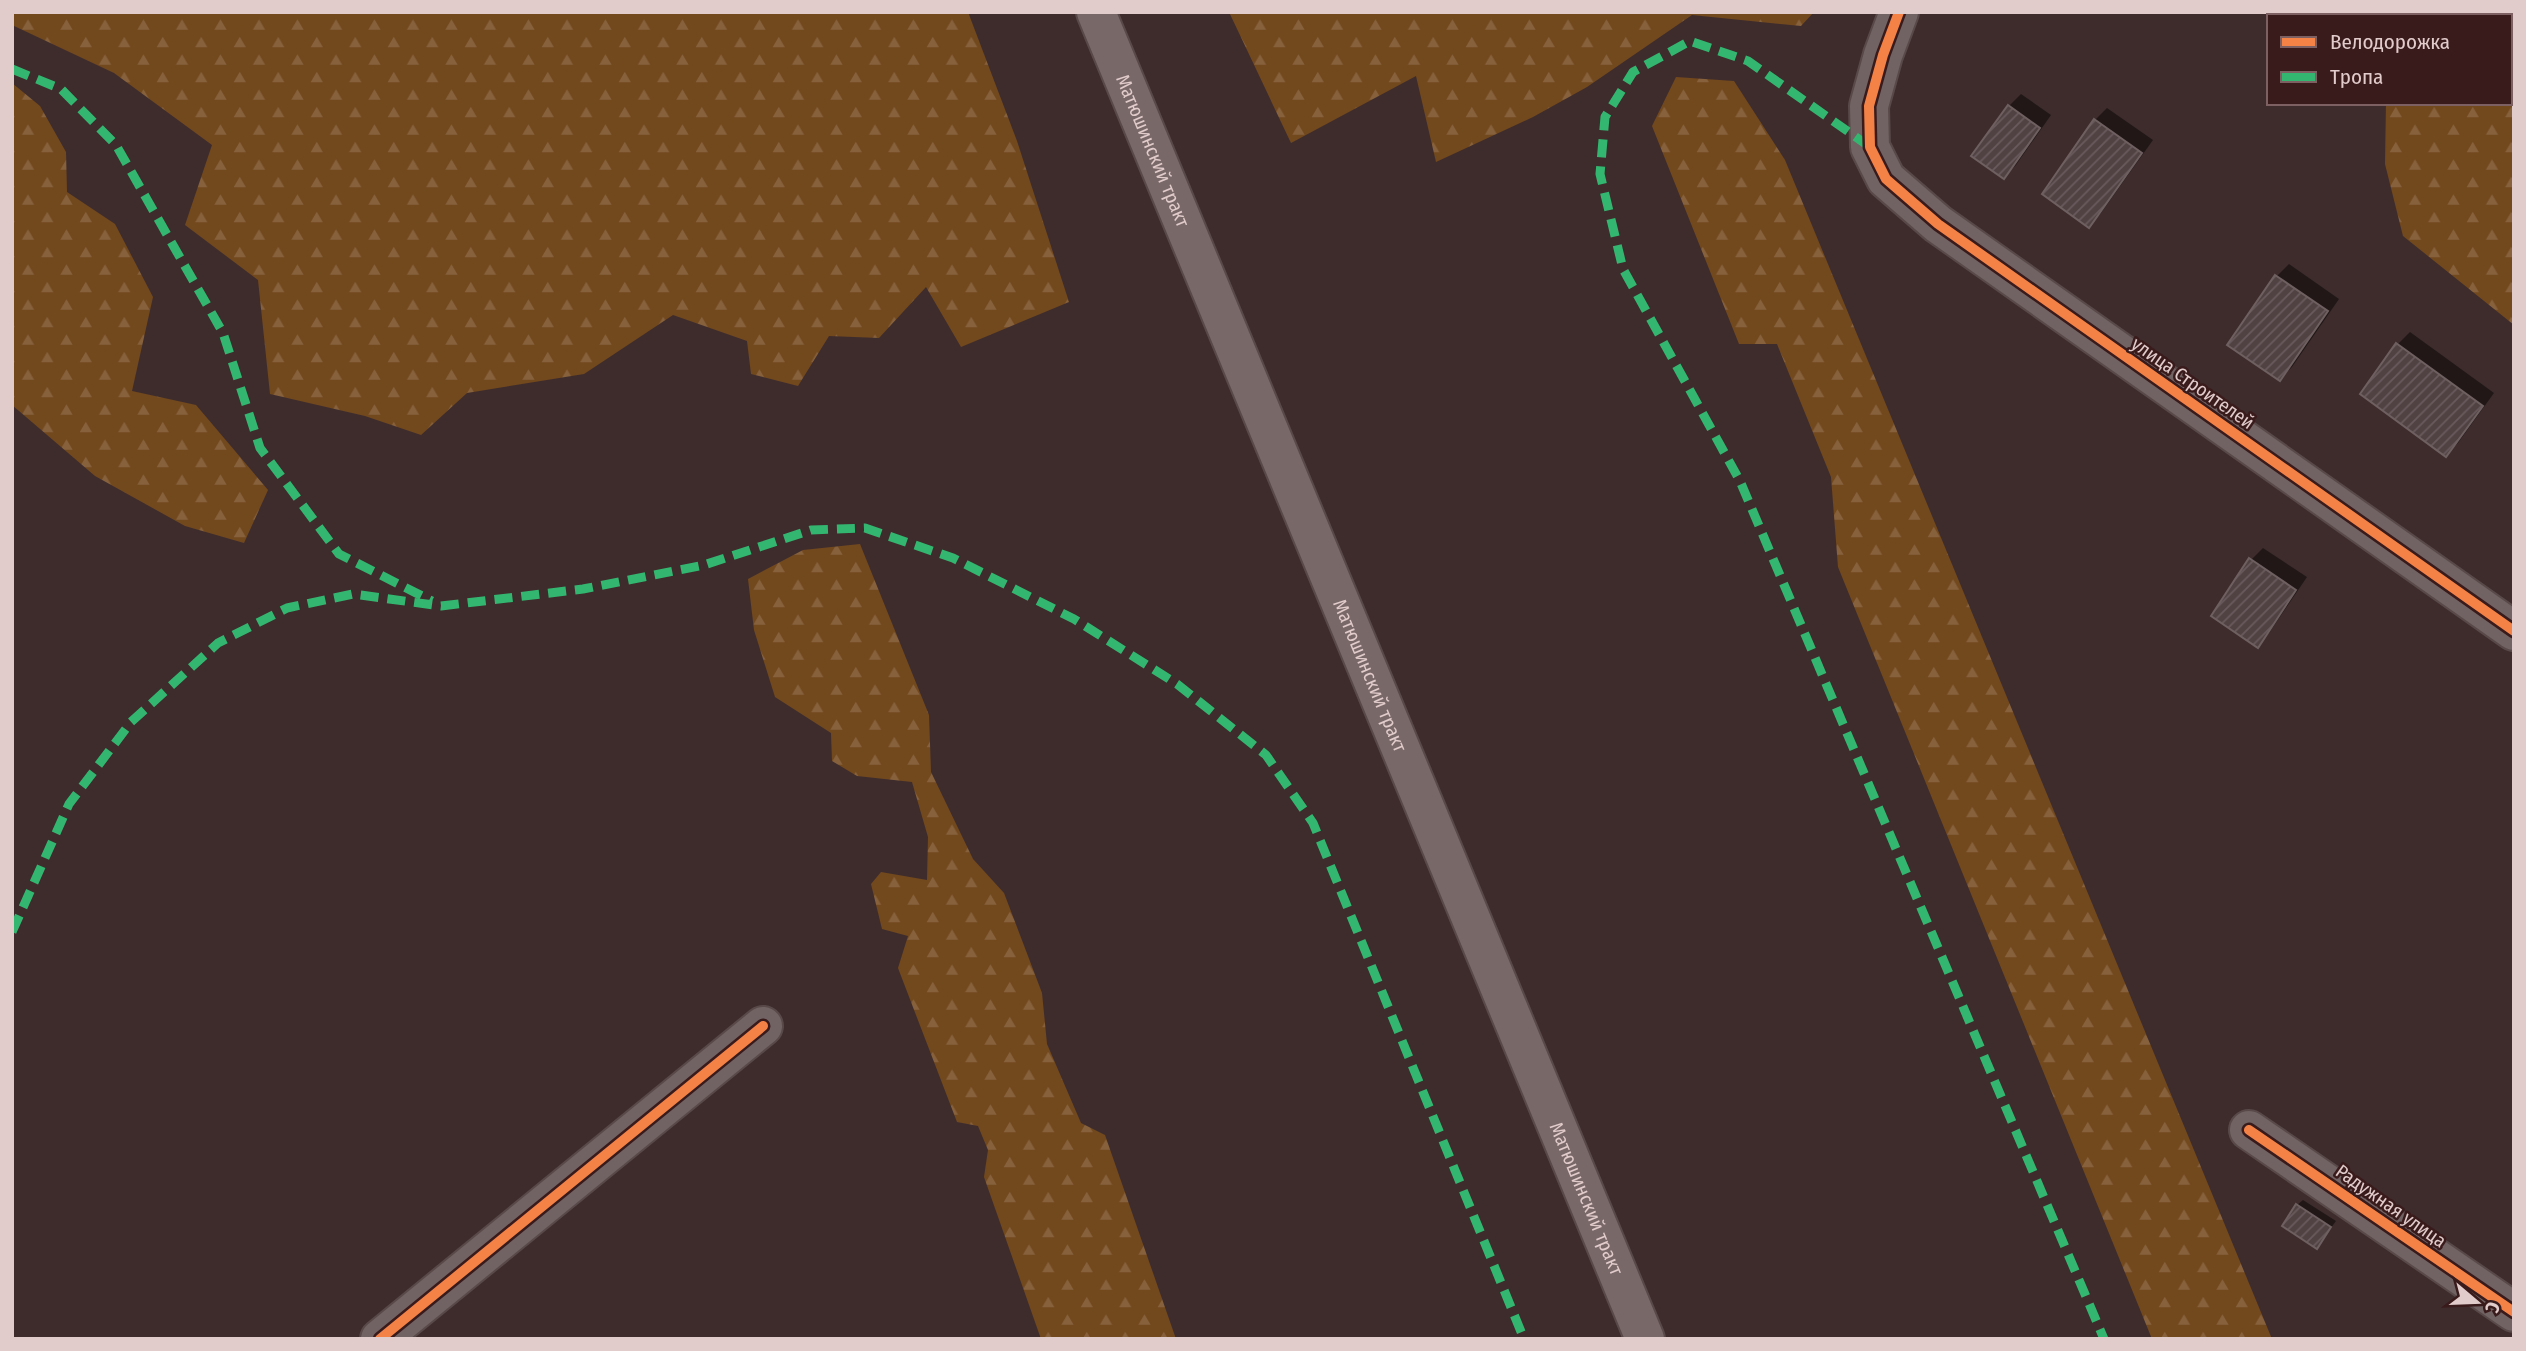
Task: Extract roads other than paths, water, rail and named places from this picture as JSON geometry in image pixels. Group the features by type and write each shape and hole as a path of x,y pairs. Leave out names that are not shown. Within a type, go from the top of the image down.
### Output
{"main road":[{"name":"Матюшинский тракт","path":"1096,12 1644,1339"}],"street":[{"name":"улица Строителей","path":"1899,12 1883,55 1869,106 1870,147 1886,179 1938,224 2514,631"},
{"path":"380,1339 763,1026"},
{"name":"Радужная улица","path":"2249,1130 2514,1312"}]}
